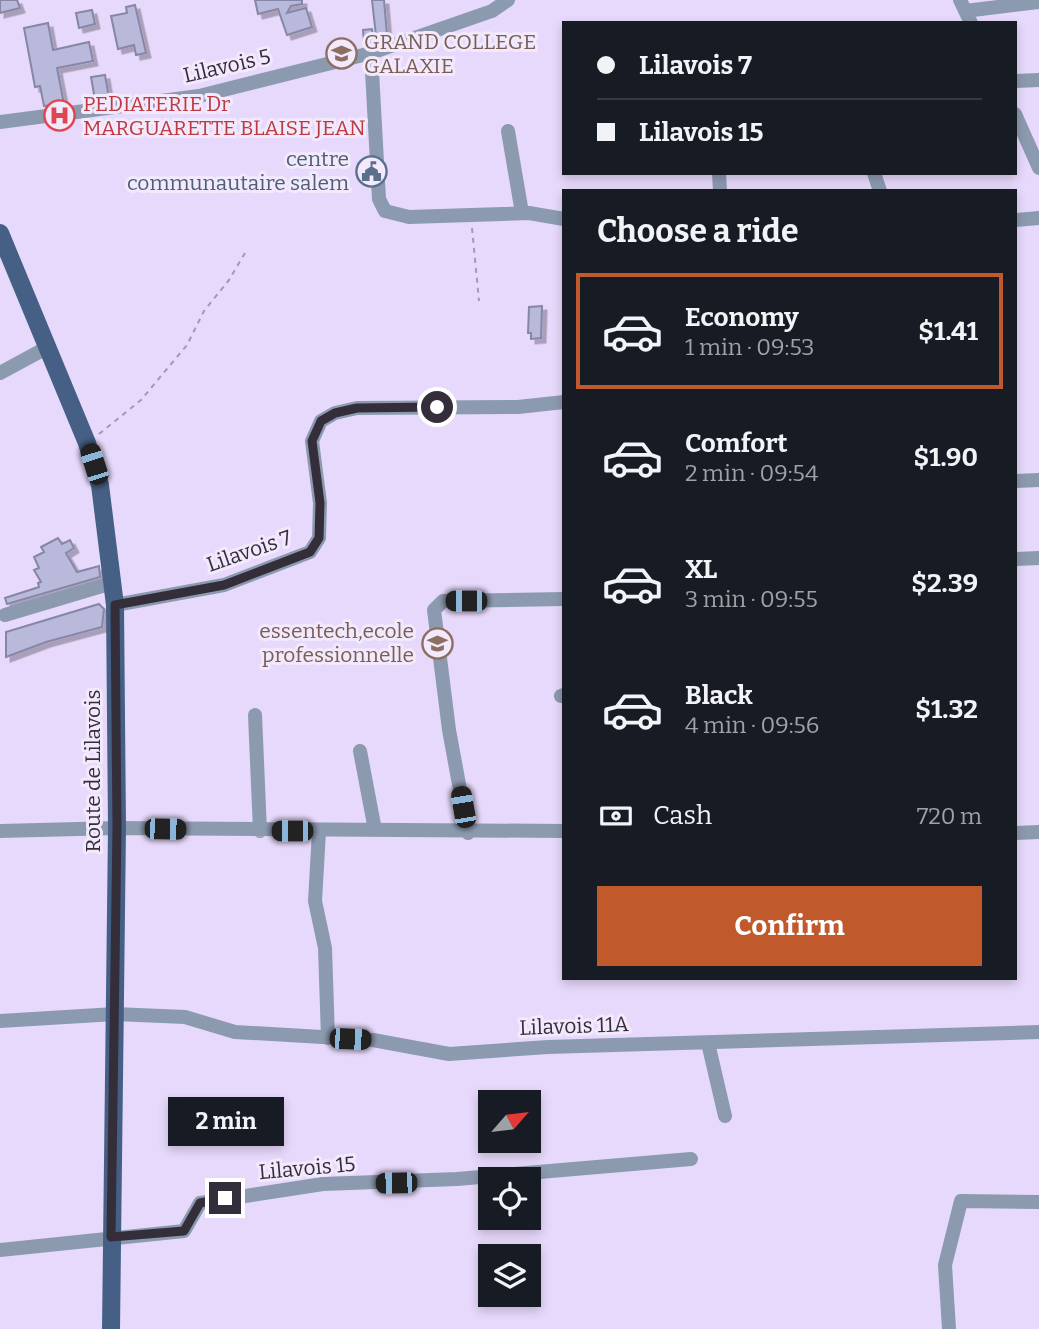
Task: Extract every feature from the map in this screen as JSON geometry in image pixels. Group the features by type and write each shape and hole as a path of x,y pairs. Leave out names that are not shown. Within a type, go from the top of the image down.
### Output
{"main road":[{"name":"Route de Lilavois","path":"0,233 87,443 100,485 115,605 117,828 111,1329"}],"street":[{"name":"Lilavois 5","path":"0,122 199,96 374,52 492,11 508,0"},
{"path":"965,11 1039,2"},
{"path":"374,52 379,199 385,211 409,217 522,213 562,219"},
{"path":"1017,81 1039,80"},
{"path":"1017,118 1037,160"},
{"path":"508,131 522,213"},
{"path":"1017,220 1039,218"},
{"path":"0,373 48,347"},
{"name":"Lilavois 7","path":"115,605 224,585 310,552 319,538 320,503 312,441 321,421 335,413 357,408 517,407 562,402"},
{"path":"1017,481 1039,480"},
{"path":"1017,559 1039,558"},
{"path":"5,615 112,583"},
{"path":"468,833 434,617 437,604 443,601 562,599"},
{"path":"255,715 260,831"},
{"path":"360,751 375,831"},
{"path":"0,831 117,828 468,833 562,831"},
{"path":"319,831 315,901 325,948 328,1038"},
{"path":"1017,832 1039,832"},
{"name":"Lilavois 11A","path":"0,1021 115,1014 185,1017 235,1032 373,1040 449,1054 548,1047 1039,1032"},
{"path":"708,1043 725,1116"},
{"name":"Lilavois 15","path":"111,1237 184,1231 200,1203 323,1184 457,1179 691,1159"},
{"path":"949,1329 945,1265 961,1201 1039,1202"},
{"path":"0,1250 57,1246 111,1237"}],"path":[{"path":"471,213 479,300"},
{"path":"87,443 116,423 141,400 187,345 204,311 229,280 245,253"}],"building":[{"path":"0,0 17,0 20,8 0,13"},
{"path":"255,0 302,0 302,4 291,6 287,13 306,8 312,27 287,35 278,9 258,14"},
{"path":"372,0 384,0 387,35 376,36"},
{"path":"135,5 146,53 136,55 134,45 118,49 111,16 127,13 126,7"},
{"path":"92,10 95,24 79,28 76,13"},
{"path":"48,23 53,50 89,42 93,61 57,68 64,104 44,106 40,86 35,87 24,28"},
{"path":"372,29 374,42 364,43 363,30"},
{"path":"105,75 109,98 95,100 91,77"},
{"path":"542,306 541,338 531,339 531,333 528,333 529,307"},
{"path":"58,538 62,544 70,540 74,548 66,553 77,572 99,566 100,577 7,604 5,598 39,587 38,583 41,582 34,570 39,568 34,557 44,552 41,547"},
{"path":"99,604 104,609 102,627 46,642 6,657 6,632"}],"place":[{"name":"GRAND COLLEGE GALAXIE","path":"341,54"},
{"name":"PEDIATERIE Dr MARGUARETTE BLAISE JEAN","path":"60,116"},
{"name":"centre communautaire salem","path":"372,171"},
{"name":"essentech,ecole professionnelle","path":"437,643"}],"route":[{"path":"225,1198 200,1203 184,1231 111,1237 117,828 115,605 224,585 310,552 319,538 320,503 312,441 321,421 335,413 357,408 437,407"}]}
